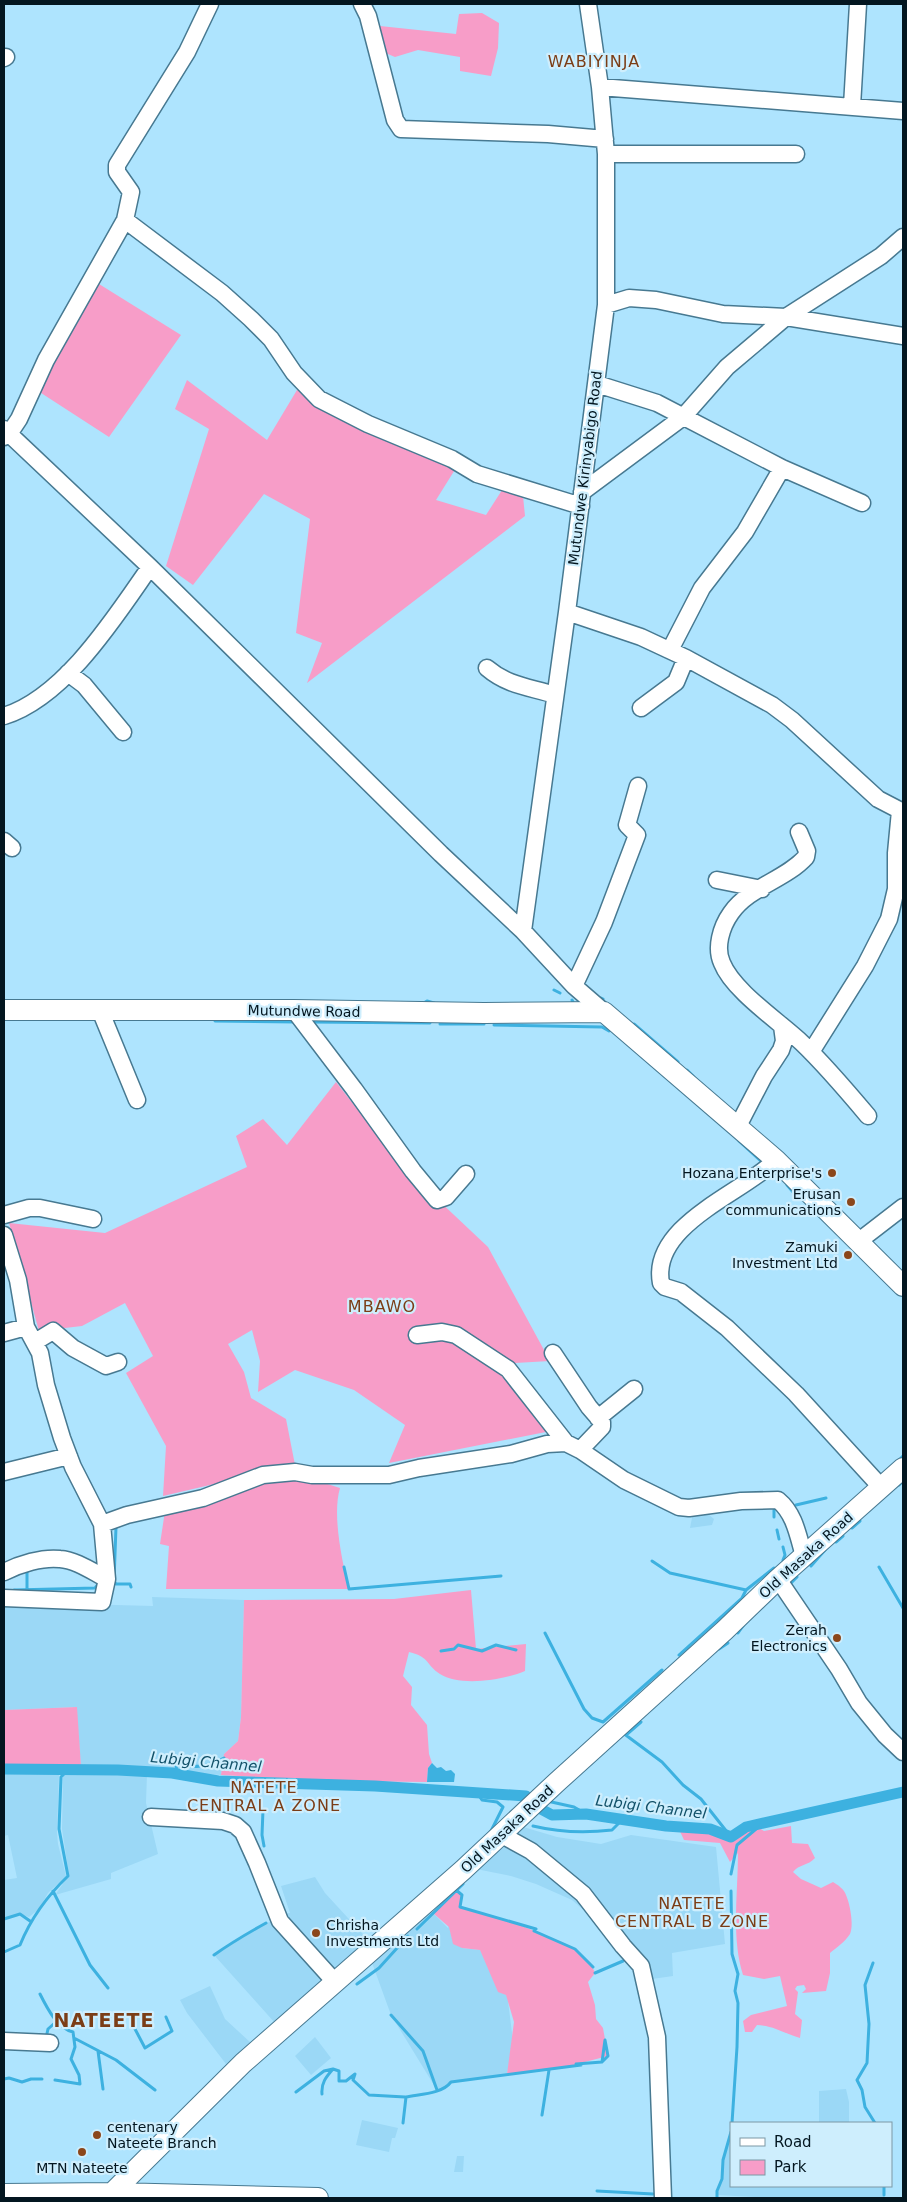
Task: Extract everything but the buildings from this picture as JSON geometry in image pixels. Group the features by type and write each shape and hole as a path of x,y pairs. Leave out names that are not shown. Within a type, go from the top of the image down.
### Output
{"main road":[{"name":"Mutundwe Road","path":"4,1010 604,1012"},
{"path":"604,1012 776,1160 903,1286"},
{"name":"Old Masaka Road","path":"110,2196 243,2063 500,1834 725,1630 778,1579 903,1468"},
{"path":"4,2194 318,2198"}],"street":[{"path":"210,4 187,52 117,165 117,172 131,192 125,220 46,360 25,406 5,433 150,567 441,854 523,931 574,986 604,1012"},
{"path":"362,4 368,16 395,120 401,129 530,133 605,146 796,154"},
{"name":"Mutundwe Kirinyabigo Road","path":"523,931 582,499 606,305 605,146 600,87 588,4"},
{"path":"852,106 858,4"},
{"path":"600,87 903,111"},
{"path":"125,220 222,293 251,319 271,339 294,373 320,399 368,424 452,459 477,474 582,499 683,417 727,367 786,317 881,256 903,238"},
{"path":"606,305 629,298 656,300 723,314 786,317 903,336"},
{"path":"597,384 657,403 782,468 862,503"},
{"path":"670,650 702,588 745,532 782,468"},
{"path":"4,716 28,706 68,673 114,618 150,567"},
{"path":"567,612 640,637 670,650 772,705 792,720 878,799 902,811 896,853 895,899 888,919 865,966 811,1052"},
{"path":"641,708 676,682 686,658"},
{"path":"487,668 499,679 555,695"},
{"path":"68,673 84,685 123,732"},
{"path":"574,986 604,922 633,850 637,835 626,825 638,786"},
{"path":"799,832 807,851 806,857 775,882 749,896 734,909 728,916 717,947 722,966 730,976 811,1052 868,1116"},
{"path":"717,880 762,889"},
{"path":"100,1010 137,1100"},
{"path":"294,1010 413,1171 438,1200 446,1197 466,1174"},
{"path":"738,1126 764,1076 781,1050 784,1041 782,1026"},
{"path":"776,1160 757,1177 681,1228 666,1249 662,1263 661,1283 682,1292 726,1328 796,1394 881,1487"},
{"path":"859,1242 903,1206"},
{"path":"4,1216 29,1208 40,1208 94,1219"},
{"path":"4,1235 18,1280 26,1327 40,1354 46,1386 69,1456 102,1524 107,1579 102,1602 4,1598"},
{"path":"4,1333 26,1327"},
{"path":"35,1342 53,1331 73,1348 106,1366 118,1362"},
{"path":"417,1334 442,1332 456,1335 508,1369 573,1447 624,1480 679,1507 688,1508 741,1501 778,1500 788,1510 804,1556"},
{"path":"102,1524 127,1515 202,1498 263,1475 295,1472 312,1475 390,1475 419,1468 511,1454 547,1444 573,1447 602,1427 602,1422 589,1407 553,1352"},
{"path":"598,1418 634,1389"},
{"path":"4,1472 69,1456"},
{"path":"4,1572 23,1563 59,1558 70,1561 107,1579"},
{"path":"778,1579 839,1669 858,1703 885,1735 903,1752"},
{"path":"151,1817 223,1821 243,1832 280,1920 335,1982"},
{"path":"500,1834 531,1852 583,1894 641,1966 657,2037 663,2198"},
{"path":"4,2041 50,2043"}],"shaded area":[{"path":"693,1513 708,1514 714,1519 712,1525 690,1528"},
{"path":"152,1597 244,1600 241,1717 238,1741 224,1754 221,1775 169,1769 81,1766 76,1707 4,1710 4,1602 153,1606"},
{"path":"432,1763 437,1768 441,1767 446,1771 451,1770 455,1774 454,1782 427,1782 428,1768"},
{"path":"63,1771 59,1775 57,1833 66,1876 48,1893 39,1909 29,1917 20,1914 4,1919 4,1880 17,1878 8,1835 4,1836 4,1773"},
{"path":"69,1771 147,1774 146,1803 158,1854 111,1873 111,1879 55,1895 69,1875 62,1829 63,1777"},
{"path":"520,1826 557,1837 601,1844 631,1835 716,1847 725,1944 672,1953 673,1976 652,1979 628,1948 572,1900 536,1884 511,1876 476,1869"},
{"path":"315,1877 325,1893 371,1943 332,1975 283,1914 290,1913 281,1886"},
{"path":"430,1910 448,1928 449,1925 462,1948 480,1950 507,1993 513,2041 507,2074 451,2082 447,2088 437,2090 391,2015 371,1960"},
{"path":"274,1919 327,1978 275,2023 214,1955 232,1942 241,1939"},
{"path":"210,1986 225,2019 251,2043 226,2064 187,2013 180,2000"},
{"path":"315,2037 331,2058 311,2075 295,2056"},
{"path":"846,2089 849,2102 849,2122 819,2122 819,2091"},
{"path":"362,2120 398,2128 395,2138 392,2138 389,2152 356,2145"},
{"path":"730,2136 730,2187 884,2187 884,2198 772,2198 717,2195 722,2179 723,2160"},
{"path":"457,2156 464,2156 463,2172 454,2172"}],"green space":[{"path":"482,13 499,23 498,48 491,76 460,71 460,57 418,50 395,57 383,52 380,26 456,34 459,14"},
{"path":"99,284 181,335 109,437 38,391"},
{"path":"187,380 267,440 297,390 456,468 436,500 486,515 504,487 523,496 525,516 307,683 322,643 296,633 310,519 264,494 193,585 166,566 209,429 175,409"},
{"path":"336,1082 401,1165 488,1247 550,1361 515,1363 551,1431 389,1463 405,1425 354,1390 295,1370 258,1392 260,1361 252,1330 228,1344 244,1372 251,1398 286,1419 295,1465 163,1496 166,1446 126,1373 153,1356 125,1303 82,1326 39,1331 9,1223 105,1233 247,1167 236,1136 263,1119 287,1145"},
{"path":"296,1474 340,1488 337,1524 349,1589 166,1589 169,1546 160,1544 165,1511 244,1485"},
{"path":"471,1590 476,1649 526,1644 525,1671 506,1677 482,1681 459,1680 440,1674 421,1656 409,1652 403,1676 412,1687 411,1705 427,1725 429,1754 432,1763 428,1768 427,1782 333,1781 221,1775 224,1754 238,1741 241,1717 244,1600 394,1599"},
{"path":"77,1707 81,1766 4,1767 4,1710"},
{"path":"754,1825 764,1831 791,1826 792,1843 808,1844 815,1858 793,1872 801,1879 821,1888 833,1882 835,1883 845,1893 850,1909 852,1925 850,1934 830,1953 830,1973 826,1991 802,1993 806,1989 804,1985 797,1986 795,1989 798,1992 795,2014 802,2020 800,2038 774,2028 757,2025 752,2032 745,2032 743,2021 751,2015 787,2006 780,1976 764,1979 743,1975 739,1960 736,1930 738,1853 730,1862 720,1843 684,1840 678,1827 710,1829 731,1837 746,1827"},
{"path":"456,1890 462,1895 460,1907 512,1922 562,1942 575,1949 590,1962 595,1973 588,1982 595,2005 596,2019 603,2028 608,2056 577,2064 581,2065 507,2074 514,2022 506,1995 498,1992 480,1950 462,1948 453,1944 449,1927 433,1913"}],"waterway":[{"path":"554,990 560,993"},
{"path":"422,1004 427,1001 434,1003"},
{"path":"215,1021 297,1022"},
{"path":"311,1022 430,1023"},
{"path":"440,1024 484,1024"},
{"path":"634,1024 678,1062"},
{"path":"494,1025 602,1027 609,1031"},
{"path":"687,1070 693,1076"},
{"path":"739,1141 764,1164"},
{"path":"787,1185 793,1192"},
{"path":"899,1485 903,1481"},
{"path":"796,1505 826,1498"},
{"path":"774,1510 774,1517"},
{"path":"852,1528 860,1521"},
{"path":"116,1527 114,1581 116,1584 130,1584 131,1587"},
{"path":"777,1530 779,1539"},
{"path":"836,1542 843,1536"},
{"path":"783,1547 785,1555 783,1560"},
{"path":"811,1566 825,1550"},
{"path":"652,1561 670,1573 746,1590 774,1568"},
{"path":"27,1567 27,1590"},
{"path":"344,1567 349,1589 501,1576"},
{"path":"879,1567 903,1608"},
{"path":"790,1584 797,1577"},
{"path":"14,1590 95,1588 100,1582"},
{"path":"679,1655 742,1598 746,1590"},
{"path":"738,1633 743,1626"},
{"path":"545,1633 584,1709 592,1718 603,1722 662,1670"},
{"path":"719,1649 728,1643"},
{"path":"441,1651 454,1649 458,1645 482,1651 496,1645 516,1650"},
{"path":"626,1735 641,1722"},
{"path":"623,1733 662,1762 683,1785 701,1799 731,1837"},
{"path":"177,1774 176,1765 201,1766 224,1758"},
{"path":"4,1952 20,1945 40,1908 68,1876 59,1829 61,1777 70,1768"},
{"name":"Lubigi Channel","path":"4,1769 118,1770 172,1773 218,1781 375,1786 526,1796"},
{"name":"Lubigi Channel","path":"539,1808 552,1815 586,1814 666,1826 710,1829 731,1837 746,1827 903,1792"},
{"path":"477,1793 482,1800 497,1802 503,1807 490,1833"},
{"path":"547,1801 574,1807 586,1814"},
{"path":"263,1810 262,1835 264,1846"},
{"path":"533,1826 562,1831 602,1831 612,1830 621,1821"},
{"path":"731,1874 737,1845 762,1824"},
{"path":"417,1929 463,1884"},
{"path":"456,1890 462,1895 460,1907 536,1929 534,1931 575,1949 593,1967"},
{"path":"53,1891 90,1965 108,1988"},
{"path":"731,1891 732,1954 738,1974 735,1991 738,2003 732,2122"},
{"path":"4,1919 20,1914 30,1921"},
{"path":"214,1955 266,1923"},
{"path":"357,1984 379,1968 408,1936"},
{"path":"595,1973 623,1961"},
{"path":"873,1963 865,1985 869,2024 867,2063 857,2080 862,2090 865,2107 874,2122"},
{"path":"40,1994 57,2022 73,2032 75,2047 71,2059 79,2075 80,2084 55,2080"},
{"path":"391,2015 423,2051 437,2090"},
{"path":"135,2029 145,2048 172,2031 166,2017"},
{"path":"46,2038 48,2029 57,2021"},
{"path":"74,2038 116,2060 155,2090"},
{"path":"403,2123 406,2097 436,2091 451,2082 602,2062 608,2056 605,2040 602,2062"},
{"path":"98,2051 103,2089"},
{"path":"296,2092 324,2071 333,2069"},
{"path":"322,2094 324,2080 333,2069 339,2071 339,2081 346,2081 355,2074 353,2080 369,2095 405,2097"},
{"path":"542,2115 549,2070"},
{"path":"4,2079 9,2078 22,2082 31,2079 42,2079"},
{"path":"717,2198 717,2191 722,2179 723,2160 730,2136"},
{"path":"884,2187 884,2195"},
{"path":"597,2191 653,2194"}],"place":[{"name":"Hozana Enterprise's","path":"832,1173"},
{"name":"Erusan communications","path":"851,1202"},
{"name":"Zamuki Investment Ltd","path":"848,1255"},
{"name":"Zerah Electronics","path":"837,1638"},
{"name":"Chrisha Investments Ltd","path":"316,1933"},
{"name":"centenary Nateete Branch","path":"97,2135"},
{"name":"MTN Nateete","path":"82,2152"}],"district":[{"name":"WABIYINJA","path":"594,61"},
{"name":"MBAWO","path":"382,1306"},
{"name":"NATETE CENTRAL A ZONE","path":"264,1796"},
{"name":"NATETE CENTRAL B ZONE","path":"692,1912"},
{"name":"NATEETE","path":"104,2020"}]}
